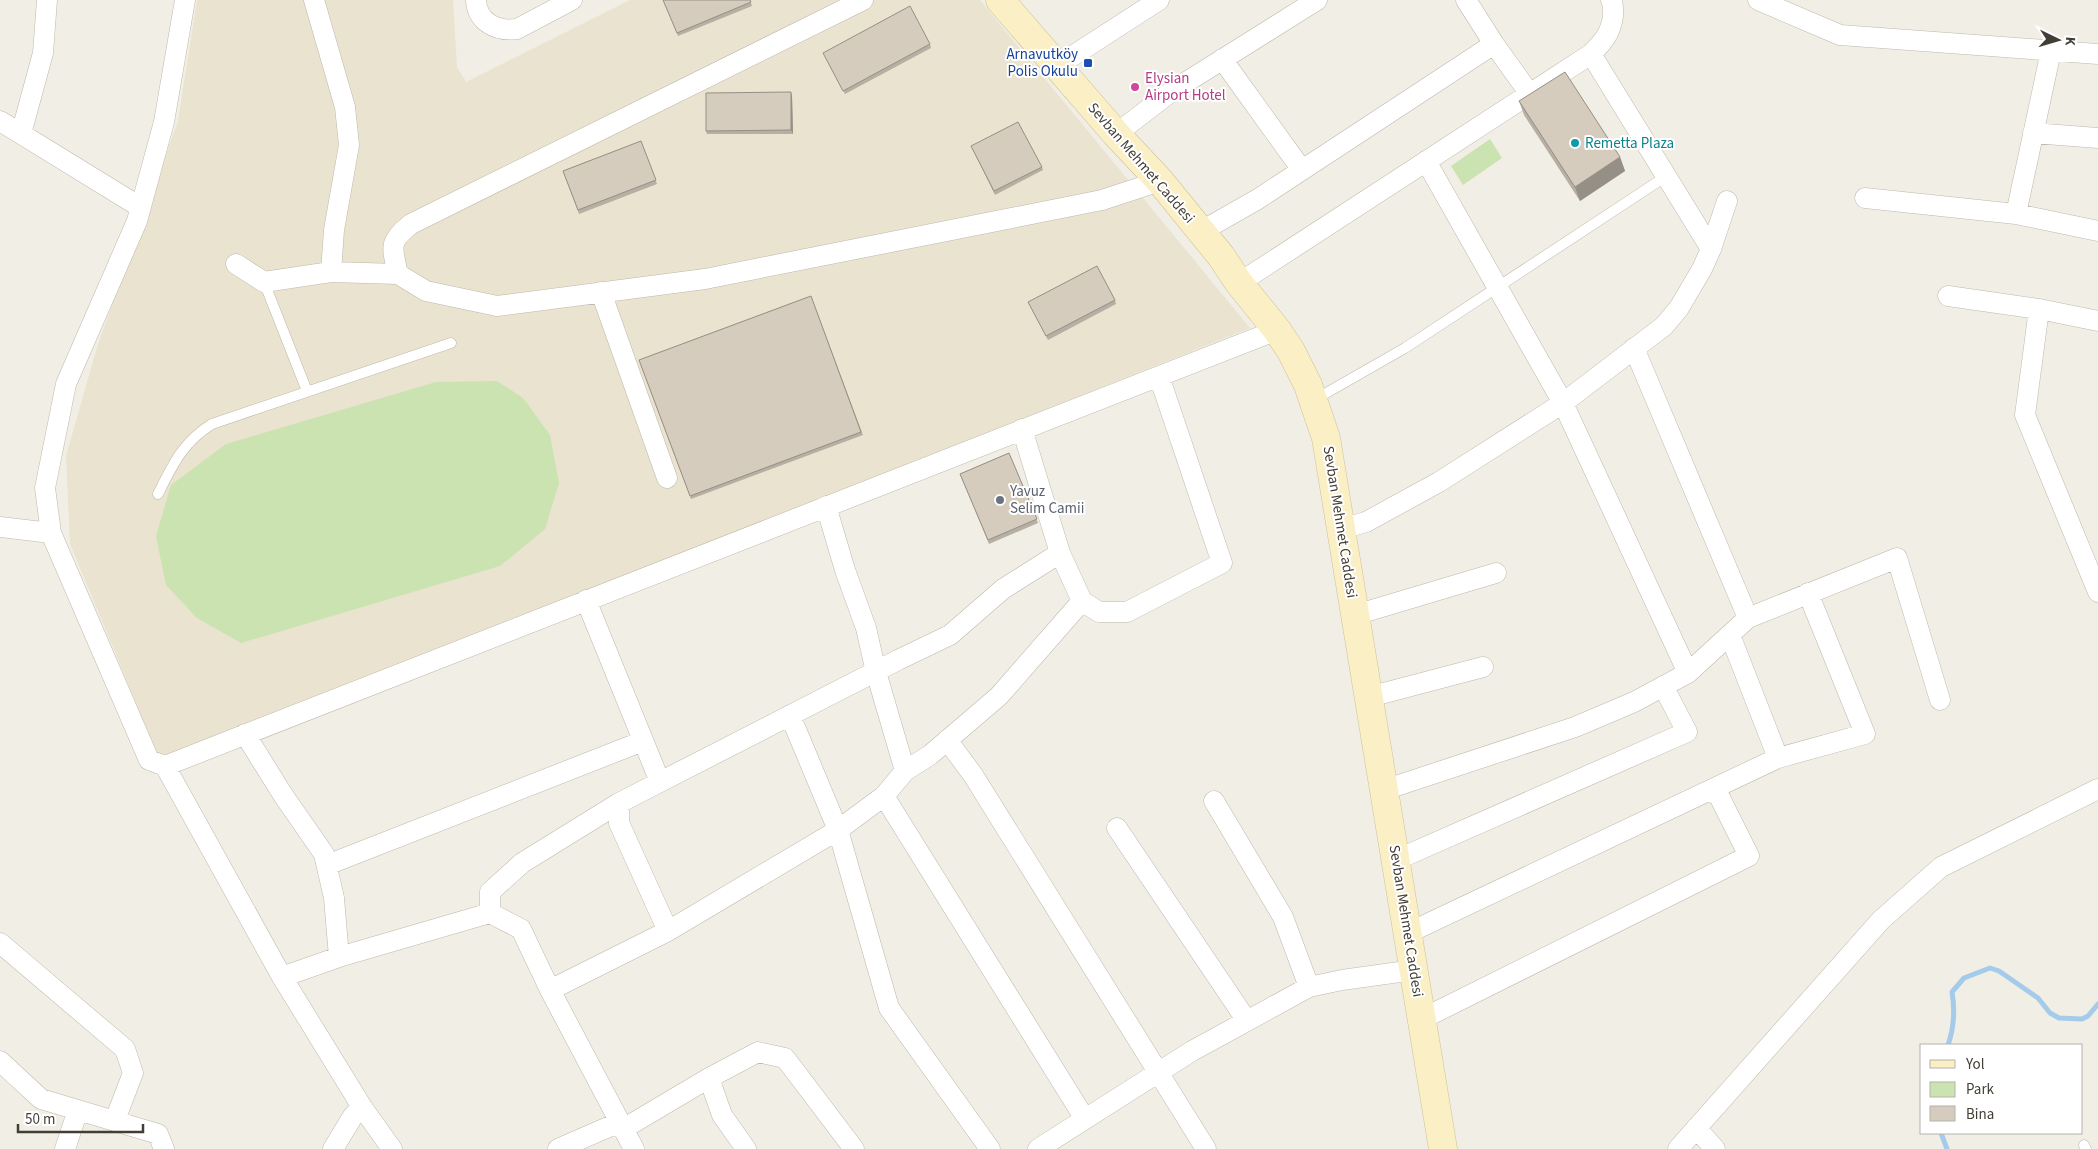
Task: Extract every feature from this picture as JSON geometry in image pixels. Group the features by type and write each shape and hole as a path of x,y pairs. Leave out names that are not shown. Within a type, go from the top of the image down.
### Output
{"main road":[{"name":"Sevban Mehmet Caddesi","path":"1000,0 1116,134 1160,180 1221,256 1239,283 1277,330 1300,368 1314,401 1326,438 1443,1149"}],"street":[{"path":"20,134 43,53 47,0"},
{"path":"185,0 164,122 137,220 66,384 45,488 51,533 149,760 165,766 282,977 362,1106 392,1149"},
{"path":"314,0 345,107 349,145 334,230 331,272"},
{"path":"476,0 476,6 486,21 493,26 508,30 517,29 572,0"},
{"path":"398,274 392,249 397,236 411,224 863,0"},
{"path":"1057,66 1159,0"},
{"path":"1116,134 1172,91 1317,0"},
{"path":"1466,0 1494,44 1530,94"},
{"path":"1758,0 1840,35 2098,54"},
{"path":"1239,283 1591,54 1604,42 1612,28 1617,1"},
{"path":"1200,232 1258,199 1494,44"},
{"path":"2016,214 2050,51"},
{"path":"1591,54 1711,249"},
{"path":"1222,59 1302,170"},
{"path":"0,121 140,207"},
{"path":"2033,133 2098,138"},
{"path":"1426,161 1562,404 1688,673"},
{"path":"236,264 264,282 331,272 398,274 426,291 496,306 705,279 1102,200 1160,180"},
{"path":"1865,198 2016,214 2098,231"},
{"path":"1341,529 1366,522 1439,482 1562,404 1664,326 1695,282 1711,249 1727,201"},
{"path":"601,292 667,478"},
{"path":"1948,296 2039,309 2098,321"},
{"path":"2039,309 2025,415 2098,592"},
{"path":"165,766 1277,330"},
{"path":"1634,348 1748,618"},
{"path":"1022,429 1060,553 1082,601 1099,612 1127,612 1222,563 1159,376"},
{"path":"826,506 845,570 866,628 876,672 905,772"},
{"path":"0,528 51,533"},
{"path":"490,913 490,892 522,863 619,803 898,660 950,636 1003,589 1060,553"},
{"path":"1384,790 1575,727 1634,702 1688,673 1748,618 1897,558 1940,700"},
{"path":"1355,615 1496,573"},
{"path":"1408,934 1778,758 1865,734 1808,593"},
{"path":"586,600 660,782"},
{"path":"550,990 668,931 838,830 884,796 905,772 930,755 999,696 1082,601"},
{"path":"1730,635 1778,758"},
{"path":"1369,698 1483,668"},
{"path":"1396,860 1687,732 1663,686"},
{"path":"790,715 838,830 889,1008 990,1149"},
{"path":"245,734 283,795 324,854 334,898 338,957"},
{"path":"947,740 973,775 1206,1149"},
{"path":"327,865 643,741"},
{"path":"1422,1019 1749,856 1715,788"},
{"path":"1678,1149 1881,920 1942,867 2098,789"},
{"path":"884,796 1086,1119"},
{"path":"1214,801 1283,918 1309,987"},
{"path":"619,803 619,823 668,931"},
{"path":"1117,828 1247,1021"},
{"path":"282,977 338,957 490,913 521,929 550,990 634,1149"},
{"path":"0,943 125,1049 133,1073 114,1120"},
{"path":"1038,1149 1192,1051 1309,987 1342,980 1414,970"},
{"path":"558,1149 621,1125 758,1052 784,1058 854,1149"},
{"path":"0,1061 41,1099 158,1134 164,1149"},
{"path":"710,1078 722,1115 746,1149"},
{"path":"334,1149 353,1116 362,1106"},
{"path":"65,1149 78,1110"},
{"path":"1696,1128 1715,1149"}],"lane":[{"path":"1314,401 1405,348 1665,176"},
{"path":"264,282 307,391"},
{"path":"158,494 178,455 193,437 223,419 451,343"}],"shaded area":[{"path":"197,0 453,0 457,67 466,82 630,0 980,0 1250,328 176,756 157,753 70,544 66,456 98,344 178,121"}],"green space":[{"path":"1490,139 1502,158 1463,185 1451,166"},
{"path":"497,381 523,398 550,435 559,483 545,529 500,566 241,643 197,618 166,585 156,536 171,485 226,444 436,382"}],"building":[{"path":"663,0 750,0 751,2 677,33"},
{"path":"910,6 930,44 843,91 823,53"},
{"name":"Remetta Plaza","path":"1565,72 1620,157 1575,187 1519,101"},
{"path":"791,92 791,130 706,131 706,93"},
{"path":"1018,122 1042,167 994,191 971,146"},
{"path":"641,141 656,180 578,210 563,171"},
{"path":"1097,266 1115,300 1046,336 1028,302"},
{"path":"811,296 861,432 690,496 639,360"},
{"name":"Yavuz Selim Camii","path":"1009,453 1037,519 988,540 960,474"}],"waterway":[{"path":"1948,1044 1953,1019 1952,992 1964,978 1990,968 1999,971 2038,998 2050,1013 2059,1018 2082,1019 2088,1016 2098,1004"},
{"path":"1941,1134 1947,1149"}],"place":[{"name":"Arnavutköy Polis Okulu","path":"1088,63"},
{"name":"Elysian Airport Hotel","path":"1135,87"},
{"name":"Remetta Plaza","path":"1575,143"},
{"name":"Yavuz Selim Camii","path":"1000,500"}]}
